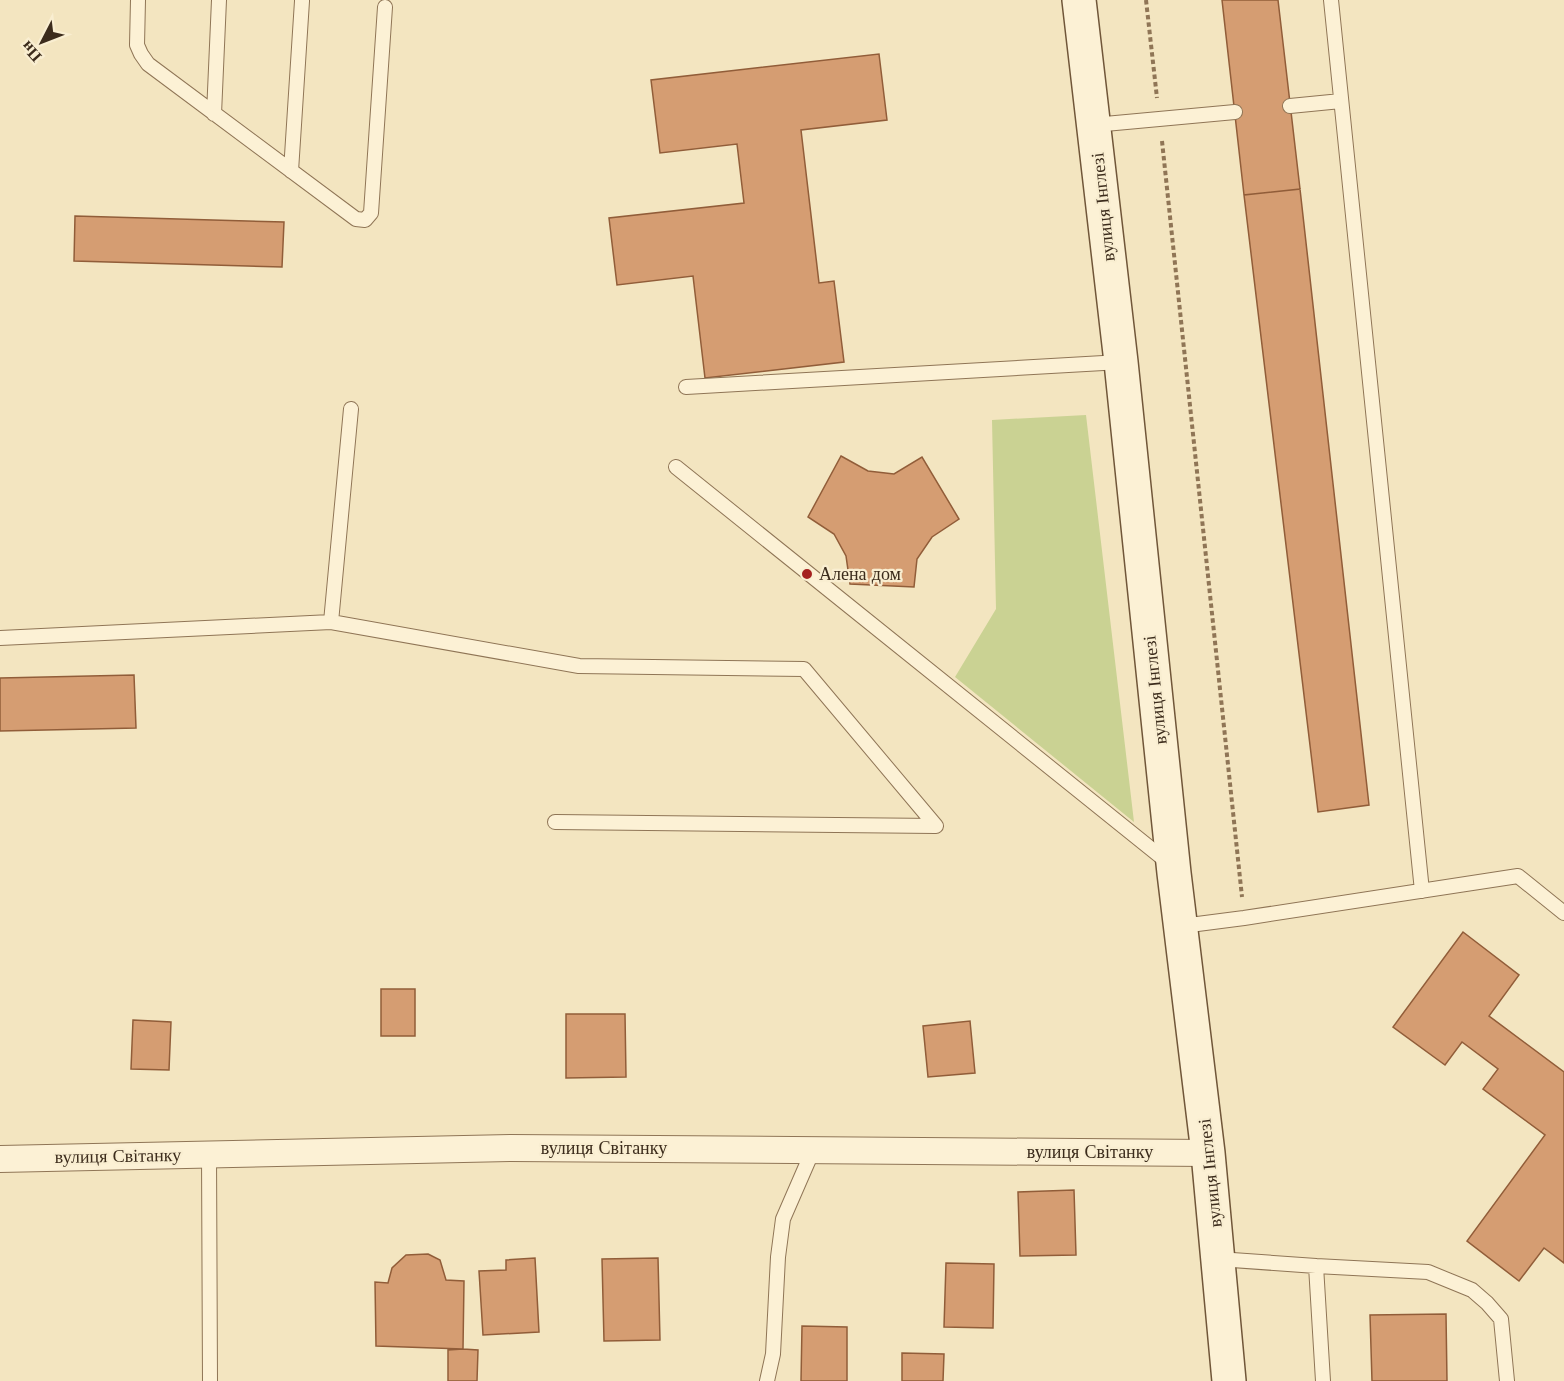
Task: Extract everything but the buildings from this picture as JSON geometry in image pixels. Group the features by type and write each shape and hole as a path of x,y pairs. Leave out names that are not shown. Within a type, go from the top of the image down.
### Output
{"main road":[{"name":"вулиця Інглезі","path":"1079,0 1121,362 1174,867 1208,1153 1229,1381"}],"street":[{"name":"вулиця Світанку","path":"0,1159 511,1148 1208,1153"}],"lane":[{"path":"138,0 137,45 148,64 356,219 364,220 371,213 385,7"},
{"path":"214,114 219,0"},
{"path":"1331,0 1422,891"},
{"path":"291,171 302,1"},
{"path":"1290,106 1341,101"},
{"path":"1094,125 1234,112"},
{"path":"686,387 1121,362"},
{"path":"331,622 351,409"},
{"path":"676,467 1174,867"},
{"path":"0,638 331,622 579,666 804,669 936,826 555,822"},
{"path":"1182,926 1518,876 1564,913"},
{"path":"767,1381 773,1354 778,1257 783,1219 813,1150"},
{"path":"209,1154 210,1381"},
{"path":"1218,1259 1428,1272 1472,1290 1501,1319 1507,1381"},
{"path":"1316,1266 1323,1381"}],"path":[{"path":"1146,0 1244,918"}],"green space":[{"path":"1086,415 1134,822 955,677 996,609 992,420"}],"place":[{"name":"Алена дом","path":"807,574"}]}
